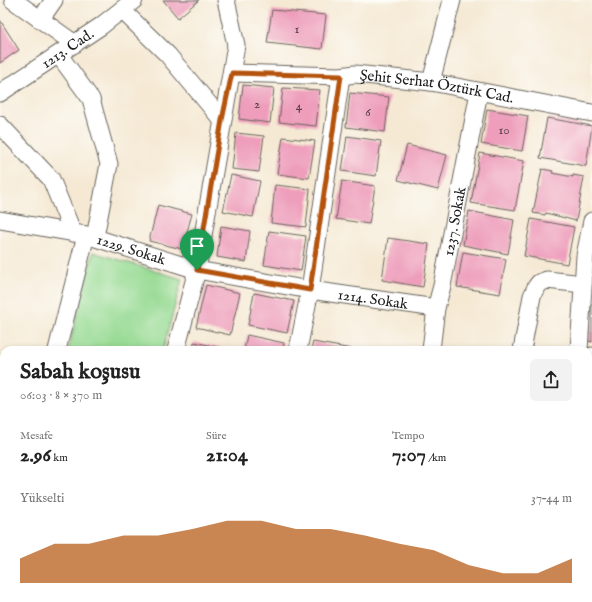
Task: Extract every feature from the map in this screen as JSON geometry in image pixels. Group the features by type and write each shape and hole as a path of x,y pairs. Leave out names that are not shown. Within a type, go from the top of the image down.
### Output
{"street":[{"path":"13,0 75,44"},
{"path":"40,20 54,0"},
{"path":"177,346 197,270 236,45 226,0"},
{"path":"430,82 452,0"},
{"path":"128,5 222,120"},
{"name":"1213. Cad.","path":"0,93 75,44 128,5"},
{"path":"58,346 85,235 109,164 92,99 59,55"},
{"name":"Şehit Serhat Öztürk Cad.","path":"232,73 341,76 355,74 430,82 592,113"},
{"path":"299,346 310,290 341,76"},
{"name":"1237. Sokak","path":"431,346 436,308 442,286 479,92"},
{"path":"0,125 51,179 85,235"},
{"name":"1229. Sokak","path":"0,220 85,235 197,270 310,290"},
{"path":"579,346 584,256 592,221"},
{"path":"523,346 532,296 536,287 540,283 547,280 583,284"},
{"name":"1214. Sokak","path":"310,290 436,308"}],"green space":[{"path":"93,252 182,279 164,346 69,346"}],"building":[{"path":"163,0 199,0 178,18"},
{"path":"272,10 326,15 322,49 267,43"},
{"path":"0,20 19,50 0,63"},
{"path":"243,85 274,88 270,123 239,119"},
{"path":"283,88 320,90 316,126 279,122"},
{"path":"350,93 389,97 385,132 346,127"},
{"path":"487,109 528,116 522,151 481,144"},
{"path":"547,118 592,126 586,166 540,158"},
{"path":"236,133 264,136 259,172 232,169"},
{"path":"347,136 381,141 376,176 342,171"},
{"path":"283,137 315,141 309,178 277,174"},
{"path":"407,145 447,155 438,190 398,180"},
{"path":"480,153 524,161 515,210 471,203"},
{"path":"542,169 553,171 552,173 573,177 573,175 584,177 576,221 546,213 545,215 533,213"},
{"path":"231,175 260,181 253,217 223,211"},
{"path":"342,181 375,186 369,224 336,219"},
{"path":"275,185 310,189 306,227 271,223"},
{"path":"158,205 192,214 182,249 149,241"},
{"path":"469,211 514,220 508,254 463,245"},
{"path":"531,219 574,227 567,264 524,256"},
{"path":"221,226 250,231 246,262 217,257"},
{"path":"269,231 306,236 301,271 264,265"},
{"path":"388,238 429,244 423,287 382,280"},
{"path":"463,252 506,259 500,294 457,287"},
{"path":"206,285 240,293 230,335 196,327"},
{"path":"254,293 294,301 287,333 248,325"},
{"path":"592,304 592,342 583,339 588,306"},
{"path":"247,335 284,343 284,346 245,346"},
{"path":"194,342 213,346 194,346"},
{"path":"313,342 335,346 312,346"}],"route":[{"path":"232,73 341,76 310,290 197,270 222,120 232,73"}]}
